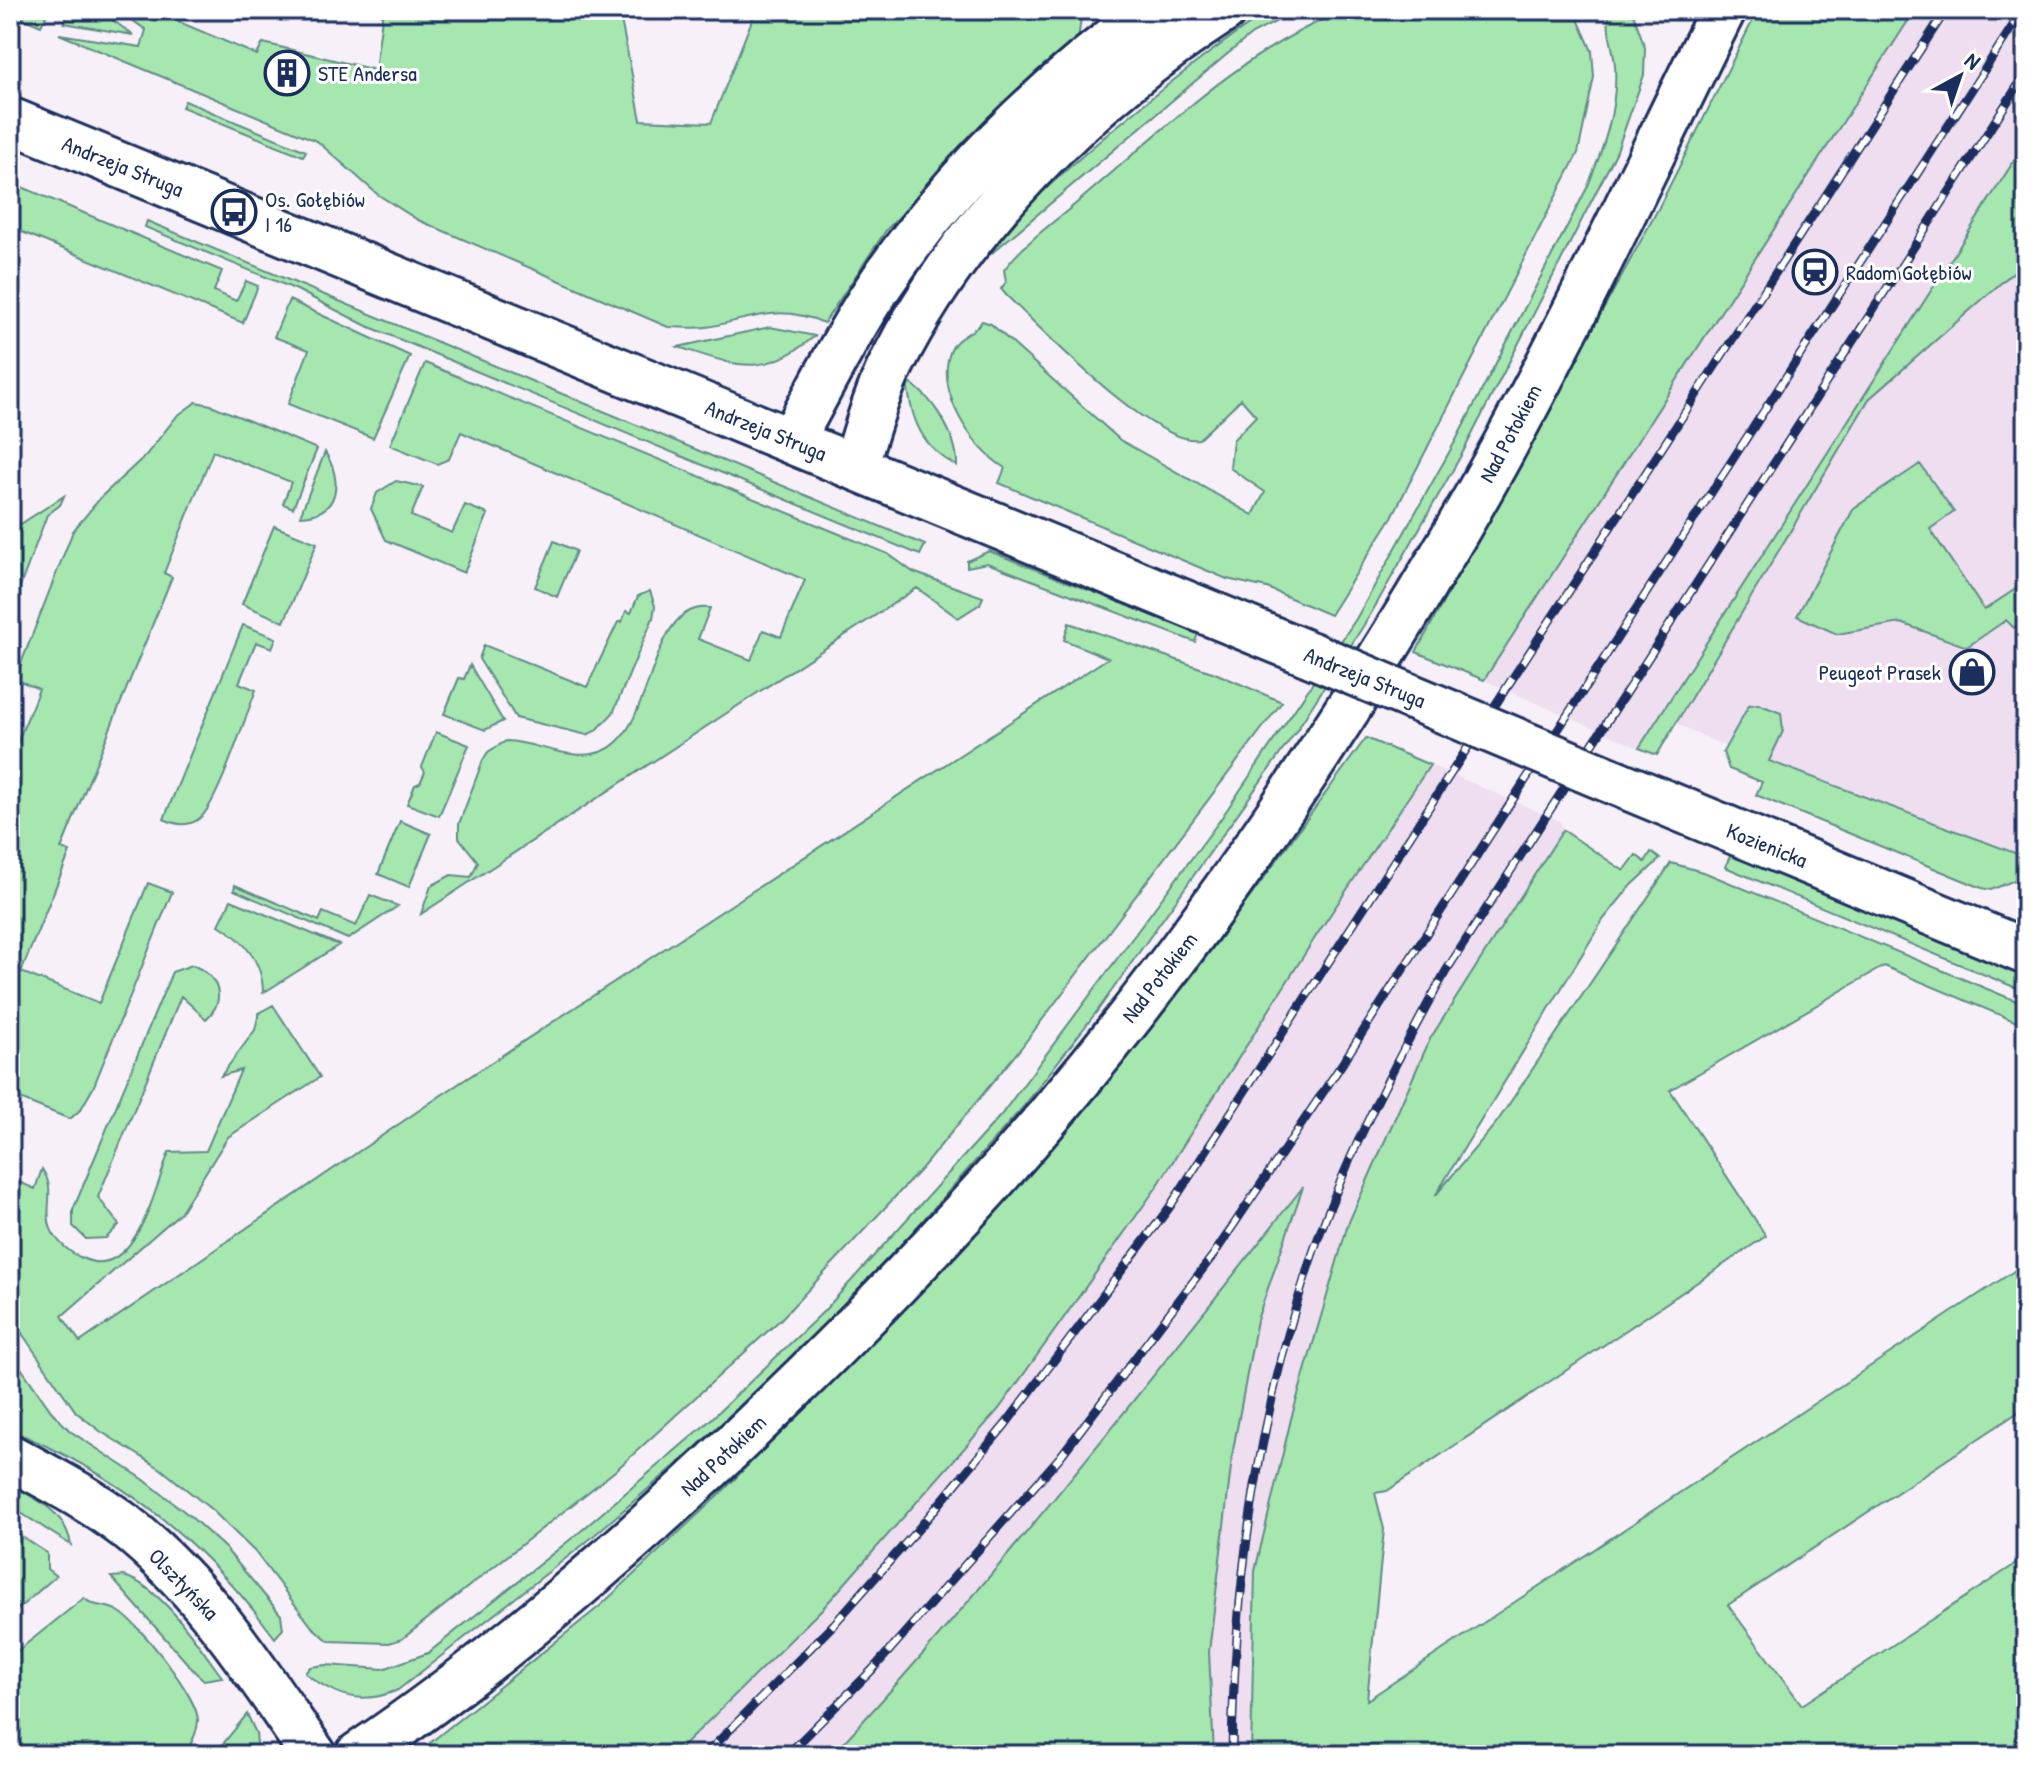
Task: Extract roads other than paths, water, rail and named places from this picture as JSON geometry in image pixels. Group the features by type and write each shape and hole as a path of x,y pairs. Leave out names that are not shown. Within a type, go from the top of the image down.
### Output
{"main road":[{"path":"855,467 891,366 918,314 964,248 1036,165 1153,63 1224,10"},
{"name":"Nad Potokiem","path":"358,1755 440,1699 590,1578 716,1463 907,1275 1060,1103 1203,920 1290,798 1457,531 1566,329 1723,10"},
{"path":"791,441 860,315 908,245 991,147 1133,15 1153,63"},
{"name":"Andrzeja Struga","path":"15,120 1509,737"},
{"name":"Kozienicka","path":"1509,737 2026,952"},
{"name":"Olsztyńska","path":"10,1457 124,1526 188,1584 232,1635 314,1755"}],"railway":[{"path":"705,1755 834,1624 920,1527 1005,1425 1169,1208 1946,10"},
{"path":"787,1755 873,1669 1060,1457 1214,1254 1342,1064 2023,10"},
{"path":"1232,1755 1244,1561 1265,1432 1296,1306 1329,1209 1359,1139 1446,971 2026,73"}],"place":[{"name":"STE Andersa","path":"287,73"},
{"name":"Os. Gołębiów I 16","path":"234,212"},
{"name":"Radom Gołębiów","path":"1815,272"},
{"name":"Peugeot Prasek","path":"1972,672"}]}
